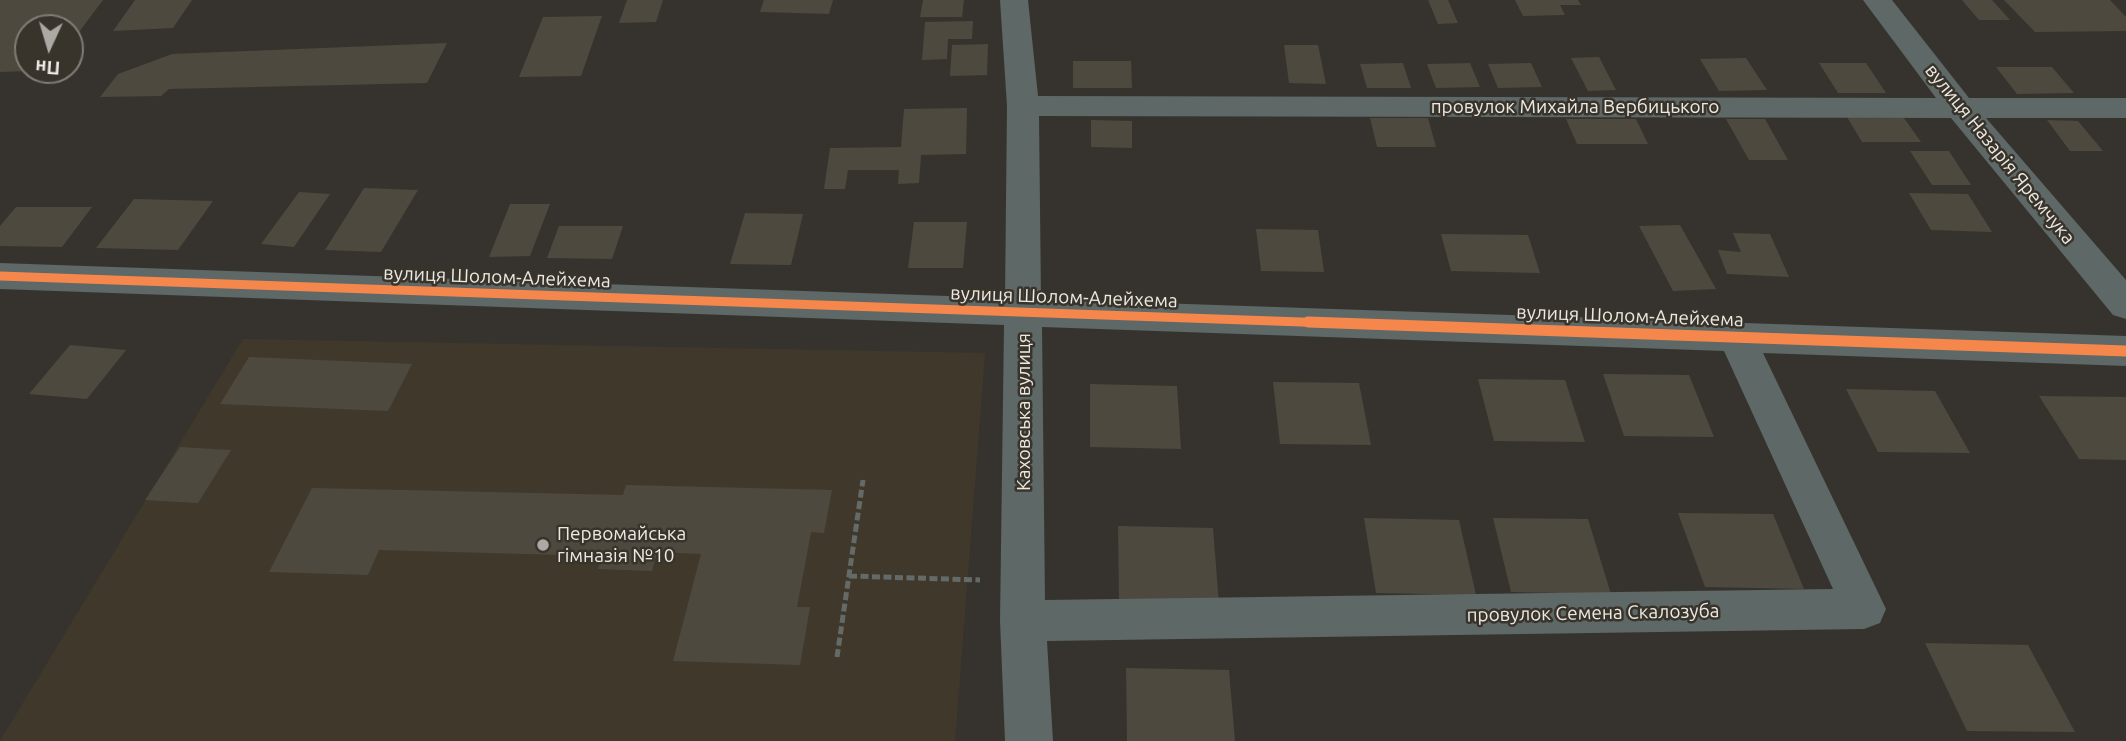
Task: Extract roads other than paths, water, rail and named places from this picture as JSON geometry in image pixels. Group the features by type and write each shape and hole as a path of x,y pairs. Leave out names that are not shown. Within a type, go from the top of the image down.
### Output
{"street":[{"name":"Каховська вулиця","path":"1014,0 1023,106 1023,601 1029,741"},
{"name":"вулиця Назарія Яремчука","path":"1878,0 1960,108 2126,305"},
{"name":"провулок Михайла Вербицького","path":"1023,106 2126,108"},
{"name":"вулиця Шолом-Алейхема","path":"0,276 2126,351"},
{"name":"провулок Семена Скалозуба","path":"1023,601 1864,609 1737,338"}],"place":[{"name":"Первомайська гімназія №10","path":"543,545"}]}
